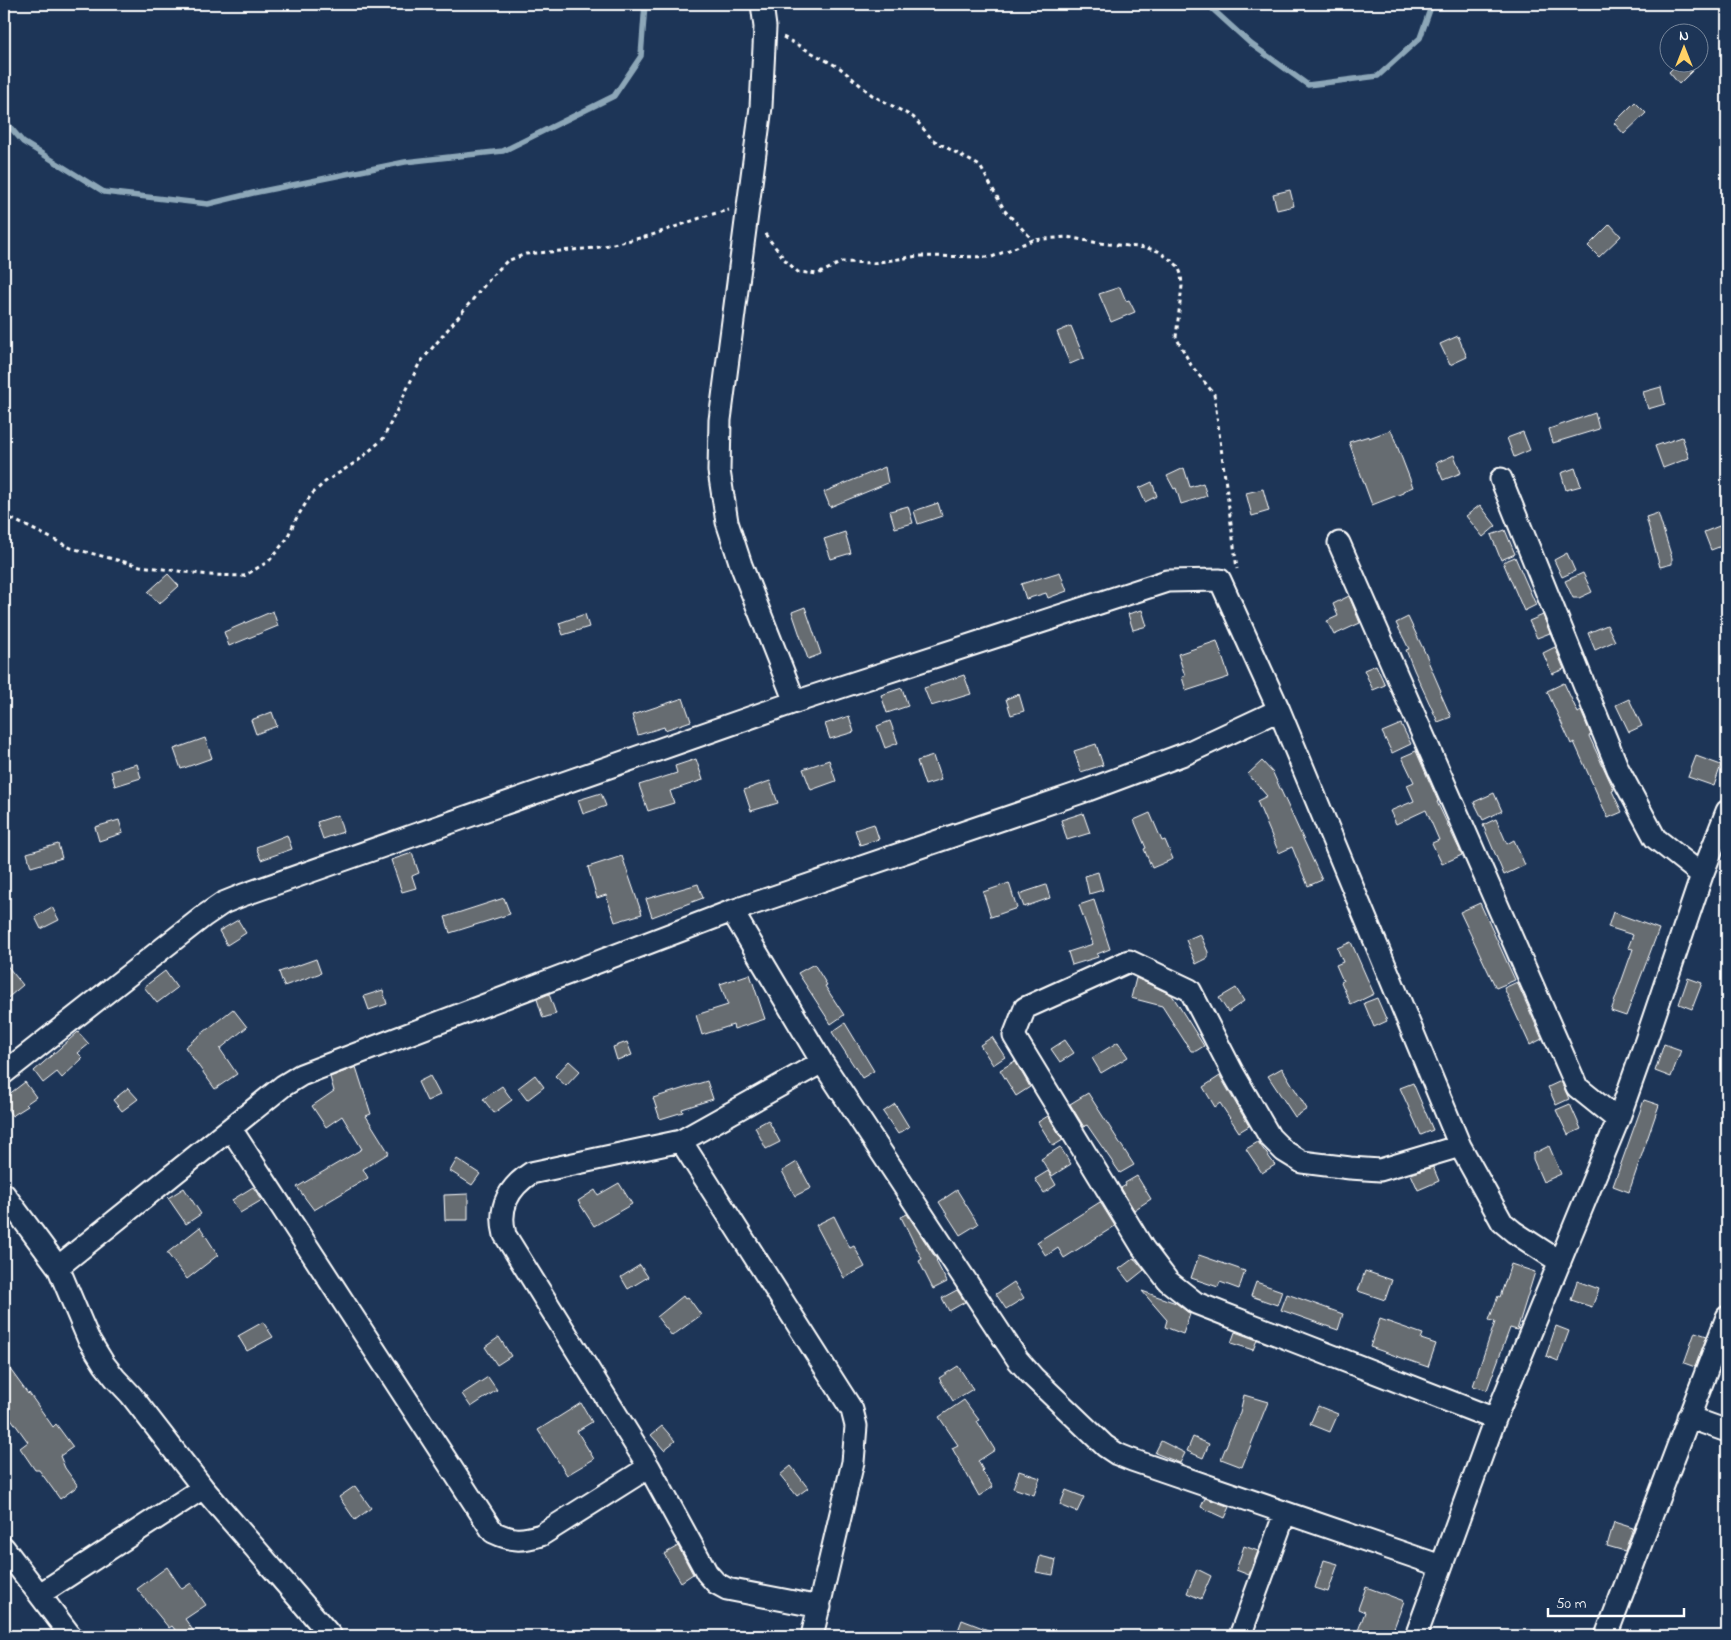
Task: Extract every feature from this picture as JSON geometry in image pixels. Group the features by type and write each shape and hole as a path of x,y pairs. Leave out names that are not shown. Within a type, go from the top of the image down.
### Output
{"street":[{"path":"764,16 762,107 720,420 719,471 727,522 741,565 794,702"},
{"path":"1501,479 1618,768 1655,838 1702,875"},
{"path":"1339,543 1578,1087 1618,1120"},
{"path":"4,1073 223,903 794,702 1167,581 1220,580 1279,710 1460,1146 1502,1222 1560,1262"},
{"path":"58,1267 283,1086 301,1075 732,911 1088,790 1187,753 1279,710"},
{"path":"1416,1636 1495,1419 1618,1120 1702,875 1727,811"},
{"path":"732,911 822,1062 1018,1360 1033,1377 1105,1446 1117,1454 1441,1566"},
{"path":"1460,1146 1380,1170 1302,1162 1284,1151 1270,1137 1233,1074 1190,990 1130,961 1025,1008 1014,1036 1143,1248 1168,1281 1196,1303 1495,1419"},
{"path":"820,1607 727,1589 716,1583 707,1573 649,1467 505,1235 502,1222 504,1206 511,1191 518,1181 531,1173 681,1141 822,1062"},
{"path":"231,1129 493,1532 508,1539 524,1540 541,1535 649,1467"},
{"path":"681,1141 852,1410 856,1426 853,1462 812,1636"},
{"path":"4,1194 58,1267 88,1338 104,1364 131,1395 202,1488 331,1636"},
{"path":"1606,1636 1727,1318"},
{"path":"1688,1417 1727,1431"},
{"path":"40,1594 202,1488"},
{"path":"1240,1636 1285,1513"},
{"path":"4,1548 71,1636"}],"path":[{"path":"764,16 840,68 872,95 913,117 933,140 980,166 1005,211 1033,240"},
{"path":"4,514 71,548 140,566 209,575 244,576 269,561 286,540 311,495 325,482 359,460 383,439 419,364 487,282 507,261 526,254 595,248 649,236 709,215 748,212 786,261 798,272 818,274 842,262 873,263 918,256 992,258 1033,240 1067,237 1158,251 1178,266 1181,274 1182,286 1176,337 1191,365 1214,394 1238,576"}],"building":[{"path":"1669,72 1691,72 1679,84"},
{"path":"1635,102 1646,113 1624,134 1614,123"},
{"path":"1290,190 1294,206 1277,210 1273,194"},
{"path":"1610,224 1621,236 1599,257 1588,246"},
{"path":"1120,287 1126,301 1129,300 1135,312 1111,322 1099,294"},
{"path":"1071,326 1084,358 1070,364 1057,332"},
{"path":"1458,336 1467,357 1450,365 1440,344"},
{"path":"1661,387 1665,404 1648,409 1643,392"},
{"path":"1595,413 1599,429 1553,443 1549,429"},
{"path":"1391,430 1413,487 1372,505 1349,442 1369,436 1369,438"},
{"path":"1523,432 1530,450 1514,457 1507,438"},
{"path":"1682,437 1689,458 1663,468 1655,446"},
{"path":"1454,455 1461,473 1443,480 1436,463"},
{"path":"885,467 888,483 830,507 824,492"},
{"path":"1184,468 1190,487 1203,483 1207,496 1181,504 1176,488 1174,489 1167,476"},
{"path":"1575,468 1581,486 1566,490 1561,473"},
{"path":"1152,482 1157,496 1145,502 1139,488"},
{"path":"1263,489 1269,511 1252,516 1246,493"},
{"path":"938,503 942,516 918,524 914,511"},
{"path":"1480,505 1496,526 1483,537 1466,516"},
{"path":"908,506 913,523 895,528 890,511"},
{"path":"1658,513 1672,558 1672,564 1660,567 1646,517"},
{"path":"1727,523 1727,544 1711,550 1704,532"},
{"path":"1505,530 1515,554 1501,560 1491,535"},
{"path":"845,532 851,553 831,559 824,539"},
{"path":"1567,553 1575,571 1562,577 1554,560"},
{"path":"1515,557 1536,605 1524,611 1503,562"},
{"path":"1060,572 1067,591 1048,598 1046,593 1026,599 1021,584"},
{"path":"1583,573 1592,592 1579,598 1573,598 1565,581"},
{"path":"168,574 179,586 159,604 148,592"},
{"path":"1349,596 1360,623 1334,635 1327,621 1338,616 1333,604"},
{"path":"805,607 821,654 808,659 792,612"},
{"path":"1142,610 1147,626 1133,630 1128,614"},
{"path":"273,611 278,626 229,646 224,632"},
{"path":"585,614 589,627 563,635 559,623"},
{"path":"1543,615 1550,633 1537,638 1529,621"},
{"path":"1408,617 1429,661 1451,717 1438,722 1406,650 1409,649 1396,623"},
{"path":"1607,625 1615,641 1595,650 1588,633"},
{"path":"1217,641 1229,677 1186,691 1182,677 1185,676 1178,654"},
{"path":"1555,647 1564,669 1552,674 1543,653"},
{"path":"1376,665 1385,685 1373,690 1364,670"},
{"path":"964,675 971,694 931,706 924,688"},
{"path":"1564,683 1578,713 1581,711 1591,735 1589,736 1622,812 1608,818 1574,742 1571,744 1547,691"},
{"path":"902,688 908,706 887,713 881,695"},
{"path":"1019,694 1024,711 1011,715 1006,699"},
{"path":"683,698 691,721 665,730 664,727 638,735 632,715"},
{"path":"1629,699 1642,726 1629,732 1616,705"},
{"path":"272,712 277,726 256,734 251,720"},
{"path":"849,716 854,732 830,739 825,724"},
{"path":"890,721 898,743 885,748 877,726"},
{"path":"1401,724 1411,744 1392,753 1382,732"},
{"path":"205,738 212,758 181,769 174,749"},
{"path":"1096,744 1103,765 1081,772 1074,751"},
{"path":"1416,751 1462,855 1442,864 1432,843 1439,840 1426,810 1396,824 1390,811 1414,801 1407,785 1414,782 1402,757"},
{"path":"933,756 941,780 925,785 917,761"},
{"path":"1696,756 1721,765 1714,786 1688,777"},
{"path":"696,759 703,780 670,791 674,803 648,811 639,785 677,773 675,766"},
{"path":"829,760 836,781 811,790 803,769"},
{"path":"1262,761 1273,773 1322,880 1308,886 1292,847 1279,853 1257,801 1267,796 1248,774"},
{"path":"137,764 141,778 115,786 111,771"},
{"path":"770,781 778,803 751,811 744,790"},
{"path":"601,793 606,806 583,814 578,800"},
{"path":"1494,793 1502,811 1483,820 1474,802"},
{"path":"1083,813 1090,833 1067,840 1061,820"},
{"path":"1150,813 1162,841 1165,840 1173,859 1152,868 1134,820"},
{"path":"338,815 343,832 323,839 317,822"},
{"path":"1496,819 1507,844 1514,840 1525,865 1504,875 1483,825"},
{"path":"119,820 123,833 99,841 95,827"},
{"path":"874,824 879,839 860,845 855,830"},
{"path":"287,835 292,849 261,860 256,847"},
{"path":"58,844 62,858 31,867 27,853"},
{"path":"412,853 419,873 412,876 416,888 402,892 391,860"},
{"path":"622,856 642,914 615,922 606,895 597,898 588,867"},
{"path":"1098,872 1103,890 1089,894 1085,876"},
{"path":"1009,883 1017,908 991,917 983,892"},
{"path":"698,884 703,898 652,917 646,899"},
{"path":"1046,885 1050,898 1024,907 1019,894"},
{"path":"504,898 510,914 450,933 445,917"},
{"path":"1094,900 1110,949 1097,954 1098,957 1072,965 1068,952 1093,944 1079,905"},
{"path":"1480,903 1515,980 1496,988 1460,912"},
{"path":"52,907 59,920 41,929 35,917"},
{"path":"1613,912 1659,929 1626,1016 1611,1011 1633,949 1628,948 1633,935 1608,927"},
{"path":"238,920 246,933 227,945 219,931"},
{"path":"1200,934 1208,952 1208,958 1196,964 1186,940"},
{"path":"1351,942 1374,994 1351,1005 1336,965 1343,962 1337,948"},
{"path":"316,959 321,973 284,986 279,972"},
{"path":"4,962 23,985 4,1001"},
{"path":"814,964 827,985 825,986 844,1015 831,1024 798,973"},
{"path":"165,971 177,988 157,1003 144,987"},
{"path":"750,974 765,1019 734,1029 733,1025 702,1035 696,1015 728,1005 720,984"},
{"path":"1136,978 1172,995 1204,1046 1196,1051 1191,1051 1162,1006 1131,998"},
{"path":"1688,978 1702,983 1692,1009 1679,1004"},
{"path":"1517,982 1542,1039 1530,1045 1504,988"},
{"path":"1236,988 1244,1001 1228,1012 1219,998"},
{"path":"383,990 387,1004 369,1010 364,996"},
{"path":"549,994 556,1014 543,1018 537,999"},
{"path":"1377,998 1387,1021 1374,1027 1364,1003"},
{"path":"233,1009 247,1027 220,1049 237,1074 215,1089 185,1047"},
{"path":"845,1023 874,1071 862,1078 832,1032"},
{"path":"78,1032 89,1044 78,1053 83,1058 62,1078 57,1072 43,1083 34,1071"},
{"path":"992,1037 1005,1057 993,1065 980,1045"},
{"path":"1065,1040 1074,1053 1060,1062 1051,1049"},
{"path":"627,1042 632,1055 617,1060 613,1047"},
{"path":"1118,1042 1128,1057 1101,1073 1092,1058"},
{"path":"1664,1044 1681,1050 1671,1077 1655,1071"},
{"path":"569,1061 580,1071 566,1086 555,1076"},
{"path":"1015,1061 1030,1087 1016,1096 1000,1070"},
{"path":"356,1067 371,1114 366,1116 389,1153 363,1169 368,1178 314,1210 297,1187 362,1149 342,1116 326,1127 312,1106 334,1091 330,1077"},
{"path":"1282,1068 1307,1109 1295,1117 1268,1076"},
{"path":"535,1075 544,1087 527,1100 518,1088"},
{"path":"430,1076 440,1095 427,1101 418,1082"},
{"path":"1220,1076 1249,1126 1239,1132 1220,1103 1215,1107 1203,1087"},
{"path":"707,1081 713,1099 682,1109 683,1112 660,1119 653,1098"},
{"path":"1561,1081 1569,1099 1556,1105 1548,1087"},
{"path":"25,1082 36,1097 26,1104 28,1106 12,1116 4,1103 4,1098"},
{"path":"1413,1083 1433,1130 1421,1135 1400,1088"},
{"path":"502,1086 512,1100 494,1113 483,1099"},
{"path":"128,1088 138,1099 122,1111 113,1100"},
{"path":"1088,1093 1134,1165 1120,1173 1087,1125 1084,1127 1070,1104"},
{"path":"1644,1100 1659,1105 1629,1192 1613,1186"},
{"path":"895,1104 909,1127 898,1134 883,1112"},
{"path":"1570,1104 1581,1129 1568,1135 1556,1110"},
{"path":"1048,1116 1063,1140 1053,1146 1038,1122"},
{"path":"768,1120 780,1142 766,1149 755,1127"},
{"path":"1258,1142 1275,1165 1262,1173 1246,1149"},
{"path":"1549,1146 1561,1174 1543,1182 1533,1159 1533,1154"},
{"path":"1060,1147 1071,1164 1052,1176 1041,1159"},
{"path":"457,1159 480,1174 472,1185 450,1171"},
{"path":"797,1162 811,1188 795,1196 782,1171"},
{"path":"1433,1167 1439,1181 1418,1190 1411,1174"},
{"path":"1048,1171 1056,1185 1044,1193 1035,1179"},
{"path":"1137,1176 1151,1199 1134,1210 1121,1188 1126,1185 1125,1183"},
{"path":"619,1183 632,1204 594,1226 578,1201 595,1190 598,1195"},
{"path":"253,1187 262,1200 240,1213 232,1200"},
{"path":"184,1188 201,1214 186,1224 168,1198"},
{"path":"957,1190 978,1224 960,1235 939,1202"},
{"path":"468,1194 468,1220 445,1220 444,1195"},
{"path":"1100,1202 1115,1226 1064,1258 1058,1248 1046,1256 1037,1242"},
{"path":"907,1214 937,1260 947,1282 933,1289 919,1261 922,1259 901,1217"},
{"path":"834,1216 850,1248 854,1246 865,1267 844,1278 816,1225"},
{"path":"200,1227 218,1255 187,1279 167,1253"},
{"path":"1199,1255 1245,1271 1239,1289 1220,1282 1218,1287 1191,1278"},
{"path":"1134,1258 1144,1270 1129,1282 1119,1269"},
{"path":"1511,1264 1535,1272 1517,1330 1510,1328 1487,1390 1473,1386 1495,1322 1489,1320 1498,1296 1500,1297"},
{"path":"640,1265 648,1277 628,1289 621,1277"},
{"path":"1365,1271 1392,1280 1385,1300 1358,1291"},
{"path":"1577,1281 1599,1289 1592,1307 1571,1300"},
{"path":"1014,1282 1024,1298 1006,1309 996,1294"},
{"path":"1256,1282 1282,1291 1277,1305 1251,1296"},
{"path":"957,1290 965,1302 949,1311 942,1298"},
{"path":"1142,1291 1176,1303 1190,1314 1183,1334 1165,1327 1167,1320"},
{"path":"1287,1294 1343,1314 1338,1330 1281,1310"},
{"path":"683,1296 685,1299 688,1297 701,1315 672,1336 657,1317"},
{"path":"1380,1319 1423,1334 1421,1339 1436,1344 1428,1367 1370,1347"},
{"path":"263,1322 273,1337 247,1351 238,1336"},
{"path":"1556,1326 1569,1331 1558,1361 1546,1356"},
{"path":"1235,1332 1257,1340 1253,1350 1231,1343"},
{"path":"1695,1332 1707,1336 1695,1367 1684,1363"},
{"path":"499,1337 511,1356 497,1365 485,1347"},
{"path":"4,1361 53,1427 56,1424 73,1447 60,1456 65,1468 78,1486 60,1499 39,1470 35,1470 20,1448 28,1442 4,1409"},
{"path":"958,1366 973,1389 953,1401 939,1378"},
{"path":"488,1377 497,1390 471,1407 462,1394"},
{"path":"1244,1395 1268,1402 1242,1467 1221,1459 1240,1412"},
{"path":"964,1400 979,1420 977,1421 995,1450 978,1461 982,1471 993,1487 979,1496 952,1448 958,1445 939,1417"},
{"path":"581,1403 592,1422 577,1431 594,1459 567,1475 538,1430"},
{"path":"1318,1406 1338,1414 1330,1432 1310,1424"},
{"path":"662,1426 675,1441 664,1450 651,1435"},
{"path":"1193,1437 1209,1444 1203,1458 1187,1451"},
{"path":"1161,1441 1185,1453 1180,1463 1155,1453"},
{"path":"791,1466 808,1488 797,1496 780,1475"},
{"path":"1019,1471 1040,1478 1034,1495 1013,1488"},
{"path":"355,1486 371,1508 355,1520 339,1497"},
{"path":"1066,1490 1084,1497 1077,1512 1060,1505"},
{"path":"1205,1498 1230,1507 1225,1518 1201,1507"},
{"path":"1614,1522 1633,1528 1625,1551 1607,1546"},
{"path":"678,1546 693,1574 681,1582 664,1554"},
{"path":"1244,1546 1258,1551 1249,1575 1236,1570"},
{"path":"1040,1556 1056,1560 1053,1575 1036,1572"},
{"path":"1324,1560 1338,1564 1328,1592 1315,1588"},
{"path":"167,1567 182,1589 191,1583 206,1605 185,1619 197,1636 180,1636 172,1626 169,1628 137,1589"},
{"path":"1197,1569 1211,1576 1201,1599 1187,1593"},
{"path":"1366,1587 1404,1601 1391,1636 1356,1636 1365,1612 1358,1609"},
{"path":"962,1620 1001,1635 1001,1636 956,1636"}],"waterway":[{"path":"4,120 23,142 104,192 208,204 405,162 503,151 614,96 641,56 645,4"},
{"path":"1207,4 1251,44 1308,85 1378,76 1420,38 1432,4"}]}
